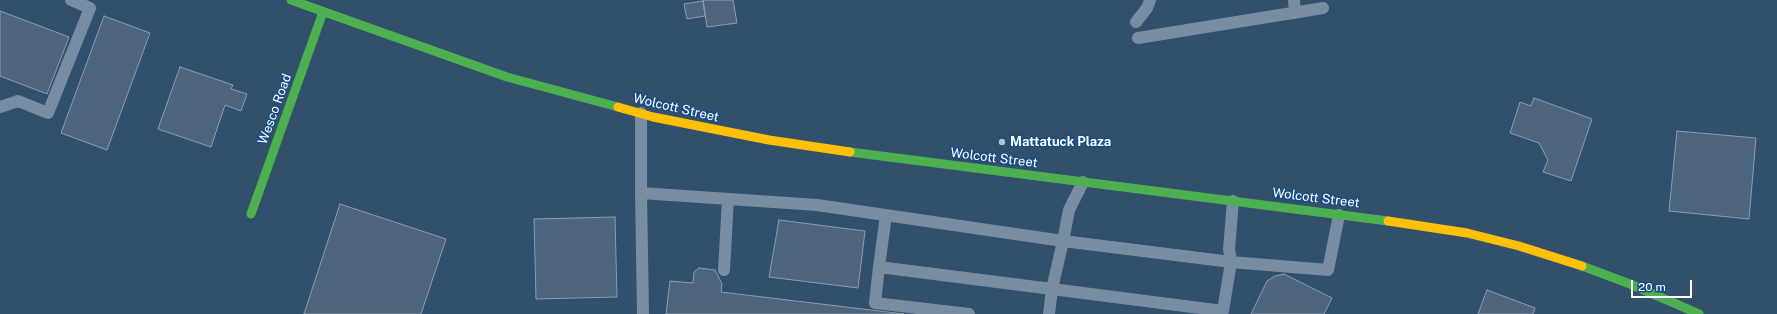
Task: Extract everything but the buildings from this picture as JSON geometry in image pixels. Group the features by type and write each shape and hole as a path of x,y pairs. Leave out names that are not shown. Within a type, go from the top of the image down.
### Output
{"main road":[{"name":"Wolcott Street","path":"290,0 500,75 641,114 713,130 769,140 918,162 1446,229 1519,246 1606,275 1699,314"},
{"name":"Wesco Road","path":"251,214 323,12"}],"lane":[{"path":"0,107 18,102 48,114 90,8 71,0"},
{"path":"1136,22 1147,8 1150,0"},
{"path":"1294,0 1295,13"},
{"path":"1138,38 1323,8"},
{"path":"641,114 643,314"},
{"path":"1048,314 1069,210 1083,182"},
{"path":"642,194 817,205 1062,241 1231,262 1328,270 1339,215"},
{"path":"724,270 728,199"},
{"path":"879,267 1223,313 1231,262 1229,249 1233,201"},
{"path":"886,215 875,303 969,314"}],"traffic: fast":[{"path":"291,0 507,77 618,107"},
{"path":"251,214 323,12"},
{"path":"850,152 1388,221"},
{"path":"1582,266 1630,284 1699,314"}],"traffic: slow":[{"path":"618,107 653,117 769,140 850,152"},
{"path":"1388,221 1467,233 1519,246 1582,266"}],"place":[{"name":"Mattatuck Plaza","path":"1002,142"}]}
